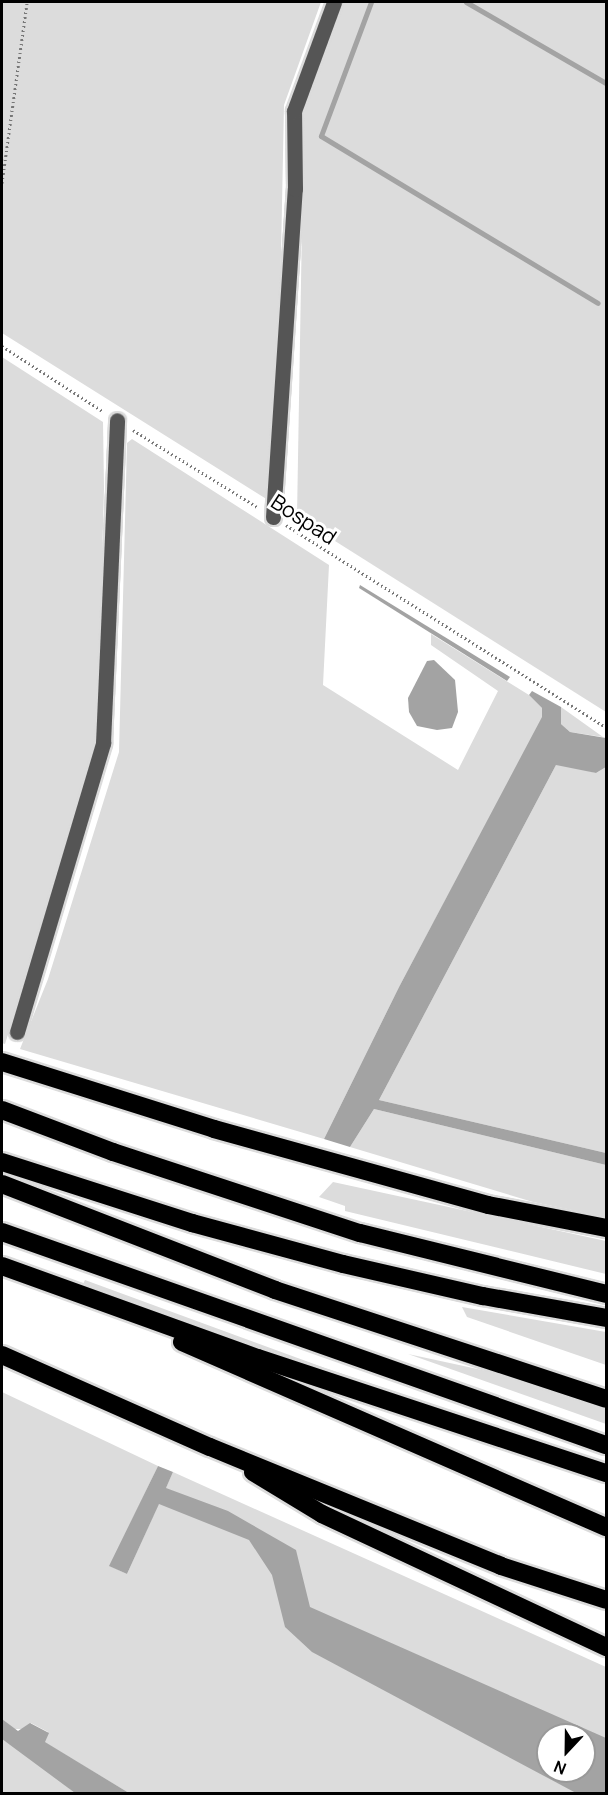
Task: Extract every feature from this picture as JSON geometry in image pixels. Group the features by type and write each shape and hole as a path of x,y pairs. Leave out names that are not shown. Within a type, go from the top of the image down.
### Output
{"highway":[{"path":"2,1062 214,1129 477,1202 606,1228"},
{"path":"2,1110 113,1152 360,1233 606,1294"},
{"path":"2,1162 192,1223 343,1264 483,1296 606,1318"},
{"path":"2,1184 275,1290 606,1399"},
{"path":"2,1232 606,1445"},
{"path":"2,1266 105,1305 606,1473"},
{"path":"105,1305 242,1370 606,1527"},
{"path":"2,1355 210,1447 501,1566 606,1600"},
{"path":"210,1447 322,1514 606,1647"}],"lane":[{"path":"273,516 295,189 294,111 334,2"},
{"path":"17,1032 103,743 117,420"}],"path":[{"path":"2,183 27,2"},
{"name":"Bospad","path":"2,346 606,727"}],"shaded area":[{"path":"2,2 321,2 284,105 276,505 2,333"},
{"path":"343,2 606,2 606,712 297,517 304,107"},
{"path":"2,357 103,422 104,488 97,749 5,1044 2,1043"},
{"path":"132,439 329,565 323,685 458,770 498,691 431,645 431,634 529,695 542,708 543,717 399,987 324,1139 20,1049 48,979 119,752 127,443"},
{"path":"360,585 510,677 507,681 359,588"},
{"path":"434,660 455,680 458,712 452,728 437,730 417,726 409,712 408,698 427,661"},
{"path":"532,691 561,707 561,724 570,732 606,738 606,767 596,773 556,765 379,1100 606,1153 606,1165 374,1109 350,1147 324,1139 399,987 542,717 542,708 529,695"},
{"path":"561,707 603,737 570,732 561,724"},
{"path":"563,764 596,773 606,767 606,1153 379,1100 556,765"},
{"path":"374,1109 606,1165 606,1217 533,1202 350,1147"},
{"path":"333,1182 606,1241 606,1274 345,1211 345,1206 319,1197"},
{"path":"85,1280 325,1368 606,1463 606,1467 323,1373 82,1286"},
{"path":"462,1307 606,1332 606,1365 467,1317"},
{"path":"408,1354 510,1376 606,1407 606,1424"},
{"path":"2,1392 158,1466 110,1566 127,1574 173,1472 606,1667 606,1793 129,1793 44,1742 48,1732 31,1723 27,1729 14,1729 2,1719"},
{"path":"158,1466 173,1472 166,1488 228,1511 296,1550 310,1607 572,1723 536,1723 536,1772 312,1652 285,1627 272,1575 249,1540 159,1504 127,1574 109,1566"},
{"path":"2,1719 18,1731 30,1723 49,1733 45,1742 129,1793 75,1793 2,1739"},
{"path":"596,1734 606,1738 606,1793 576,1793 557,1783 596,1783"},
{"path":"2,1739 34,1760 75,1793 2,1793"}],"waterway":[{"path":"371,2 321,136 598,303"},
{"path":"466,2 606,83"}]}
